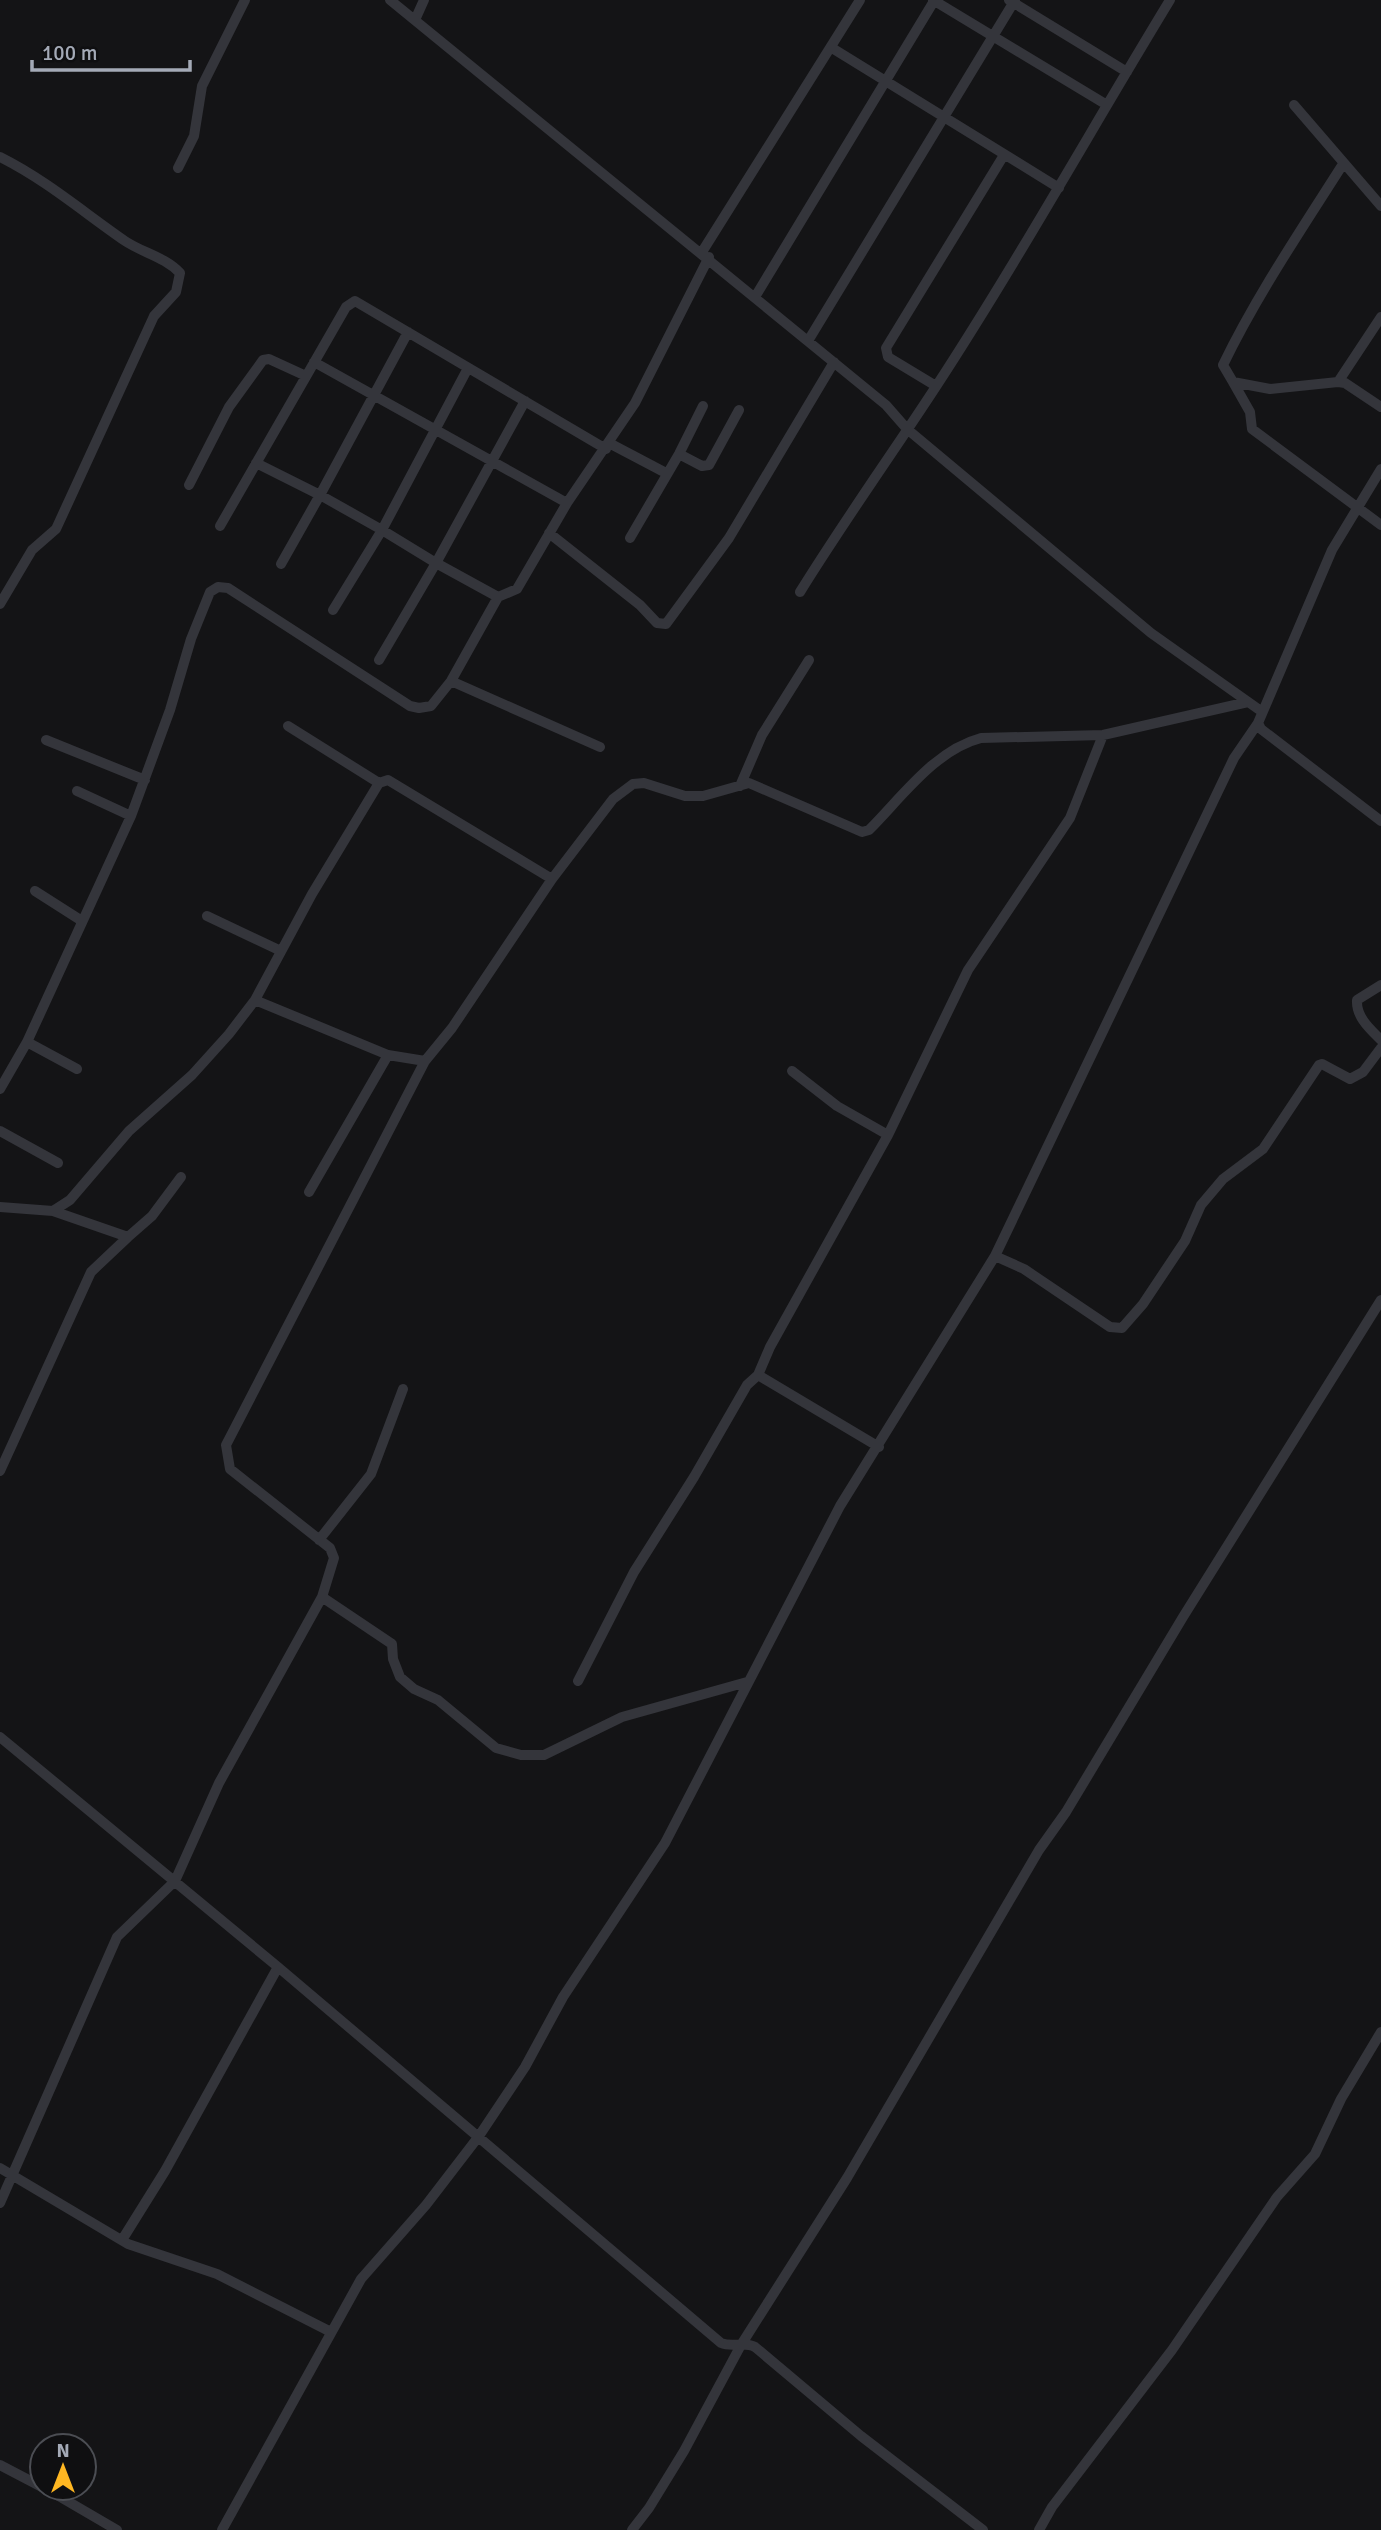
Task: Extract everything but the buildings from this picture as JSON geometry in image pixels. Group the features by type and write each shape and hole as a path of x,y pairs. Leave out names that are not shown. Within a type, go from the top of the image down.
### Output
{"street":[{"path":"178,168 194,136 202,86 245,0"},
{"path":"390,0 521,111 706,255 886,405 907,429 1150,633 1261,711"},
{"path":"415,20 424,0"},
{"path":"0,1089 27,1042 131,816 191,639 210,592 218,587 228,588 410,706 431,706 451,681 498,597 517,589 567,503 635,402 706,255 860,0"},
{"path":"755,297 887,82 933,0 949,4 993,36 1107,105"},
{"path":"800,592 936,386 1059,188 1170,0"},
{"path":"808,341 1012,1 1127,72"},
{"path":"832,47 1059,188"},
{"path":"1294,105 1381,206"},
{"path":"936,386 888,357 886,348 1004,155"},
{"path":"0,157 37,176 127,242 170,263 180,273 177,292 154,316 56,529 32,550 0,604"},
{"path":"1343,164 1273,273 1223,365 1250,412 1252,429 1381,525"},
{"path":"220,526 346,307 355,300 525,401 607,446 666,473"},
{"path":"1338,382 1381,317"},
{"path":"281,564 408,332"},
{"path":"188,485 229,407 263,360 269,359 306,376"},
{"path":"314,362 567,503"},
{"path":"549,533 640,605 657,623 666,624 730,538 834,362"},
{"path":"333,610 382,530 468,368"},
{"path":"1234,382 1270,389 1345,383 1381,407"},
{"path":"379,660 525,401"},
{"path":"630,538 679,454 703,406"},
{"path":"679,454 702,466 709,465 739,410"},
{"path":"256,463 320,495 498,597"},
{"path":"222,2530 361,2278 426,2205 479,2137 525,2067 563,1997 665,1843 840,1506 995,1256 1234,758 1258,723 1332,550 1381,469"},
{"path":"740,786 762,735 809,660"},
{"path":"451,681 600,747"},
{"path":"0,2203 117,1937 175,1881 219,1783 322,1597 334,1558 330,1548 230,1469 226,1445 425,1061 452,1028 552,880 613,799 633,784 644,783 685,796 703,796 749,783 845,828 862,832 869,830 946,753 963,743 981,738 1103,736 1248,702"},
{"path":"1258,723 1261,729 1381,821"},
{"path":"288,726 379,783"},
{"path":"578,1681 635,1572 747,1385 758,1375 770,1347 888,1135 968,970 1070,818 1103,736"},
{"path":"46,740 145,780"},
{"path":"53,1211 70,1200 129,1131 192,1075 255,1000 379,783 388,780 552,880"},
{"path":"78,791 131,816"},
{"path":"35,891 82,921"},
{"path":"207,916 281,951"},
{"path":"1381,985 1357,1000 1357,1006 1370,1030 1381,1040"},
{"path":"255,1000 388,1055 425,1061"},
{"path":"27,1042 77,1069"},
{"path":"995,1256 1024,1269 1110,1327 1122,1328 1143,1304 1185,1241 1201,1205 1223,1179 1263,1149 1319,1065 1322,1064 1345,1079 1350,1079 1363,1072 1381,1048"},
{"path":"309,1192 388,1055"},
{"path":"792,1071 836,1106 888,1135"},
{"path":"0,1131 58,1163"},
{"path":"0,1471 91,1272 152,1216 181,1177"},
{"path":"0,1207 53,1211 128,1237"},
{"path":"632,2530 649,2508 684,2451 741,2345 847,2179 1039,1850 1066,1812 1183,1617 1381,1300"},
{"path":"758,1375 879,1447"},
{"path":"319,1540 371,1474 403,1389"},
{"path":"322,1597 392,1644 393,1659 400,1677 414,1689 438,1700 496,1748 521,1755 544,1755 622,1717 747,1682"},
{"path":"0,1737 278,1967 721,2343 730,2347 755,2347 861,2435 983,2530"},
{"path":"122,2240 165,2171 278,1967"},
{"path":"1039,2530 1052,2507 1172,2350 1277,2197 1315,2154 1341,2099 1381,2032"},
{"path":"0,2168 122,2240 217,2274 331,2332"},
{"path":"0,2465 28,2479"},
{"path":"69,2502 117,2530"}]}
